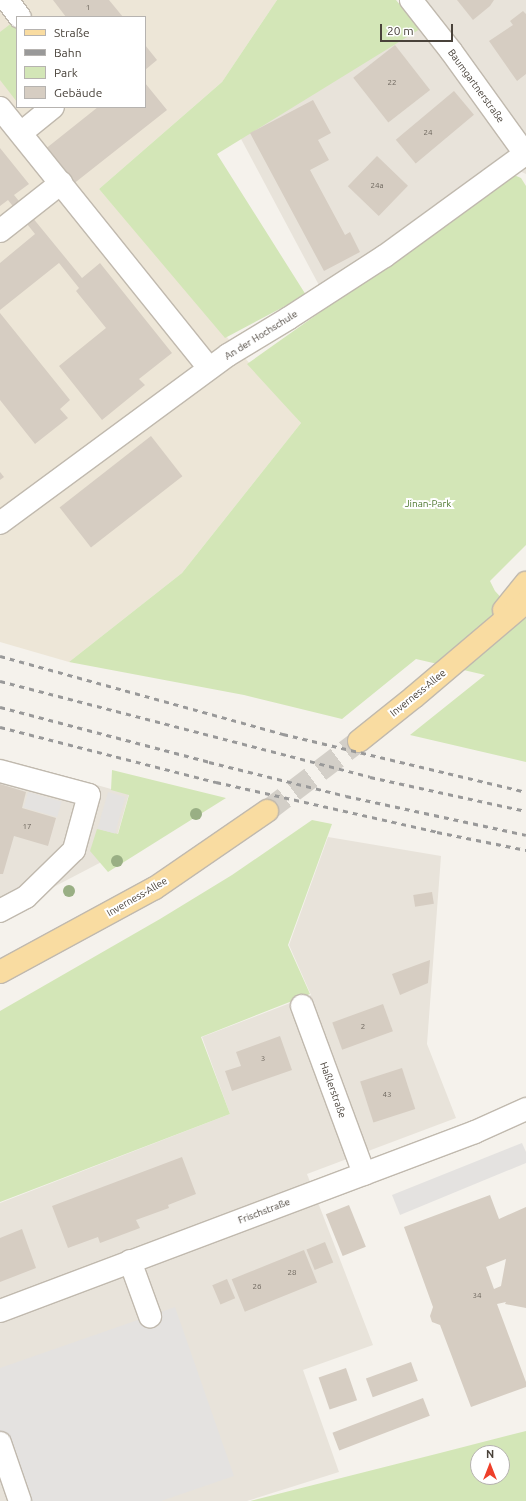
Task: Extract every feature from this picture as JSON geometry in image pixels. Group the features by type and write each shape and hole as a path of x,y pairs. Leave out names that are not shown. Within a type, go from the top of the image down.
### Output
{"main road":[{"name":"Inverness-Allee","path":"476,645 526,583"},
{"name":"Inverness-Allee","path":"359,741 526,602"},
{"name":"Inverness-Allee","path":"0,972 154,888 267,811"}],"street":[{"path":"6,0 19,16"},
{"name":"Baumgartnerstraße","path":"411,0 451,51 526,154"},
{"path":"0,108 209,368"},
{"path":"21,133 52,108"},
{"name":"An der Hochschule","path":"0,523 209,368 379,260 526,154"},
{"path":"0,231 61,183"},
{"path":"0,771 89,795 74,850 26,897 0,911"},
{"name":"Haßlerstraße","path":"302,1006 364,1174"},
{"name":"Frischstraße","path":"0,1311 475,1132 526,1109"},
{"path":"130,1261 150,1316"},
{"path":"0,1443 20,1501"}],"shaded area":[{"path":"0,0 277,0 222,82 99,189 301,423 182,573 69,662 0,642"},
{"path":"405,0 526,0 526,174 515,169 321,289 232,122"},
{"path":"0,758 129,794 111,857 0,915"},
{"path":"28,792 62,802 57,817 24,807"},
{"path":"108,792 125,797 115,833 98,829"},
{"path":"328,837 441,856 427,1044 456,1118 307,1174 373,1345 303,1370 339,1472 247,1501 0,1501 0,1203 230,1114 202,1037 311,995 289,945"},
{"path":"522,1143 526,1152 526,1163 400,1215 392,1195"},
{"path":"175,1307 234,1476 161,1501 14,1501 0,1462 0,1368"}],"green space":[{"path":"277,0 396,0 420,29 217,154 306,295 225,338 99,189 222,82"},
{"path":"16,20 16,101 0,80 0,32"},
{"name":"Jinan-Park","path":"514,175 521,178 526,186 526,545 490,581 495,591 507,604 526,619 526,762 410,735 485,675 416,659 342,719 244,695 69,662 182,573 301,423 247,364"},
{"path":"112,770 226,798 108,872 90,851 97,829 118,834 129,795 111,790"},
{"path":"312,820 332,824 288,945 310,994 201,1037 230,1114 0,1202 0,1011 160,919 232,875"},
{"path":"526,1431 526,1501 250,1501 470,1445 470,1485 510,1485 510,1445 471,1445"}],"building":[{"path":"53,0 109,0 122,16 65,16"},
{"path":"457,0 494,0 490,6 473,20"},
{"path":"523,11 526,14 526,74 517,81 489,41 513,25 510,21"},
{"path":"395,45 430,90 388,123 353,78"},
{"path":"146,46 157,60 146,69"},
{"path":"146,84 167,110 72,185 44,150 97,108 146,108"},
{"path":"454,91 474,115 416,164 396,140"},
{"path":"313,100 331,133 318,140 329,160 310,170 345,235 350,232 360,252 324,271 250,133"},
{"path":"0,148 29,184 14,195 82,278 100,263 172,353 139,379 145,385 102,420 59,366 106,328 76,291 79,288 59,263 0,310 0,263 35,234 8,200 0,206"},
{"path":"377,156 408,186 379,216 348,186"},
{"path":"0,313 70,400 60,409 68,418 35,444 0,400"},
{"path":"151,436 182,476 91,548 60,507"},
{"path":"0,472 4,477 0,480"},
{"path":"0,784 26,792 22,808 56,818 48,846 14,836 3,874 0,874"},
{"path":"432,892 434,904 415,907 413,895"},
{"path":"430,960 428,983 400,995 392,974"},
{"path":"383,1004 393,1031 342,1050 332,1022"},
{"path":"280,1036 292,1070 232,1091 225,1071 241,1066 236,1052"},
{"path":"402,1068 415,1109 373,1122 360,1082"},
{"path":"182,1157 196,1194 168,1205 169,1208 136,1220 140,1228 100,1243 98,1237 68,1248 52,1206"},
{"path":"490,1195 499,1219 526,1207 526,1308 505,1304 506,1302 497,1304 526,1382 526,1387 471,1407 440,1325 432,1322 430,1316 433,1307 404,1227","holes":["506,1259 501,1286 494,1289 486,1267"]},
{"path":"349,1205 366,1247 343,1256 326,1214"},
{"path":"22,1229 36,1268 0,1282 0,1238"},
{"path":"325,1242 333,1262 315,1270 306,1249"},
{"path":"304,1250 317,1282 245,1312 232,1279"},
{"path":"227,1279 235,1298 220,1305 212,1285"},
{"path":"411,1362 418,1381 373,1397 366,1378"},
{"path":"346,1368 357,1400 330,1410 319,1377"},
{"path":"423,1398 430,1416 339,1450 332,1433"}],"tunnel":[{"path":"267,811 359,741"}],"railway":[{"path":"0,656 283,734 526,792"},
{"path":"0,681 370,777 526,811"},
{"path":"0,707 209,762 346,796 526,835"},
{"path":"0,727 216,782 437,832 526,850"}]}
